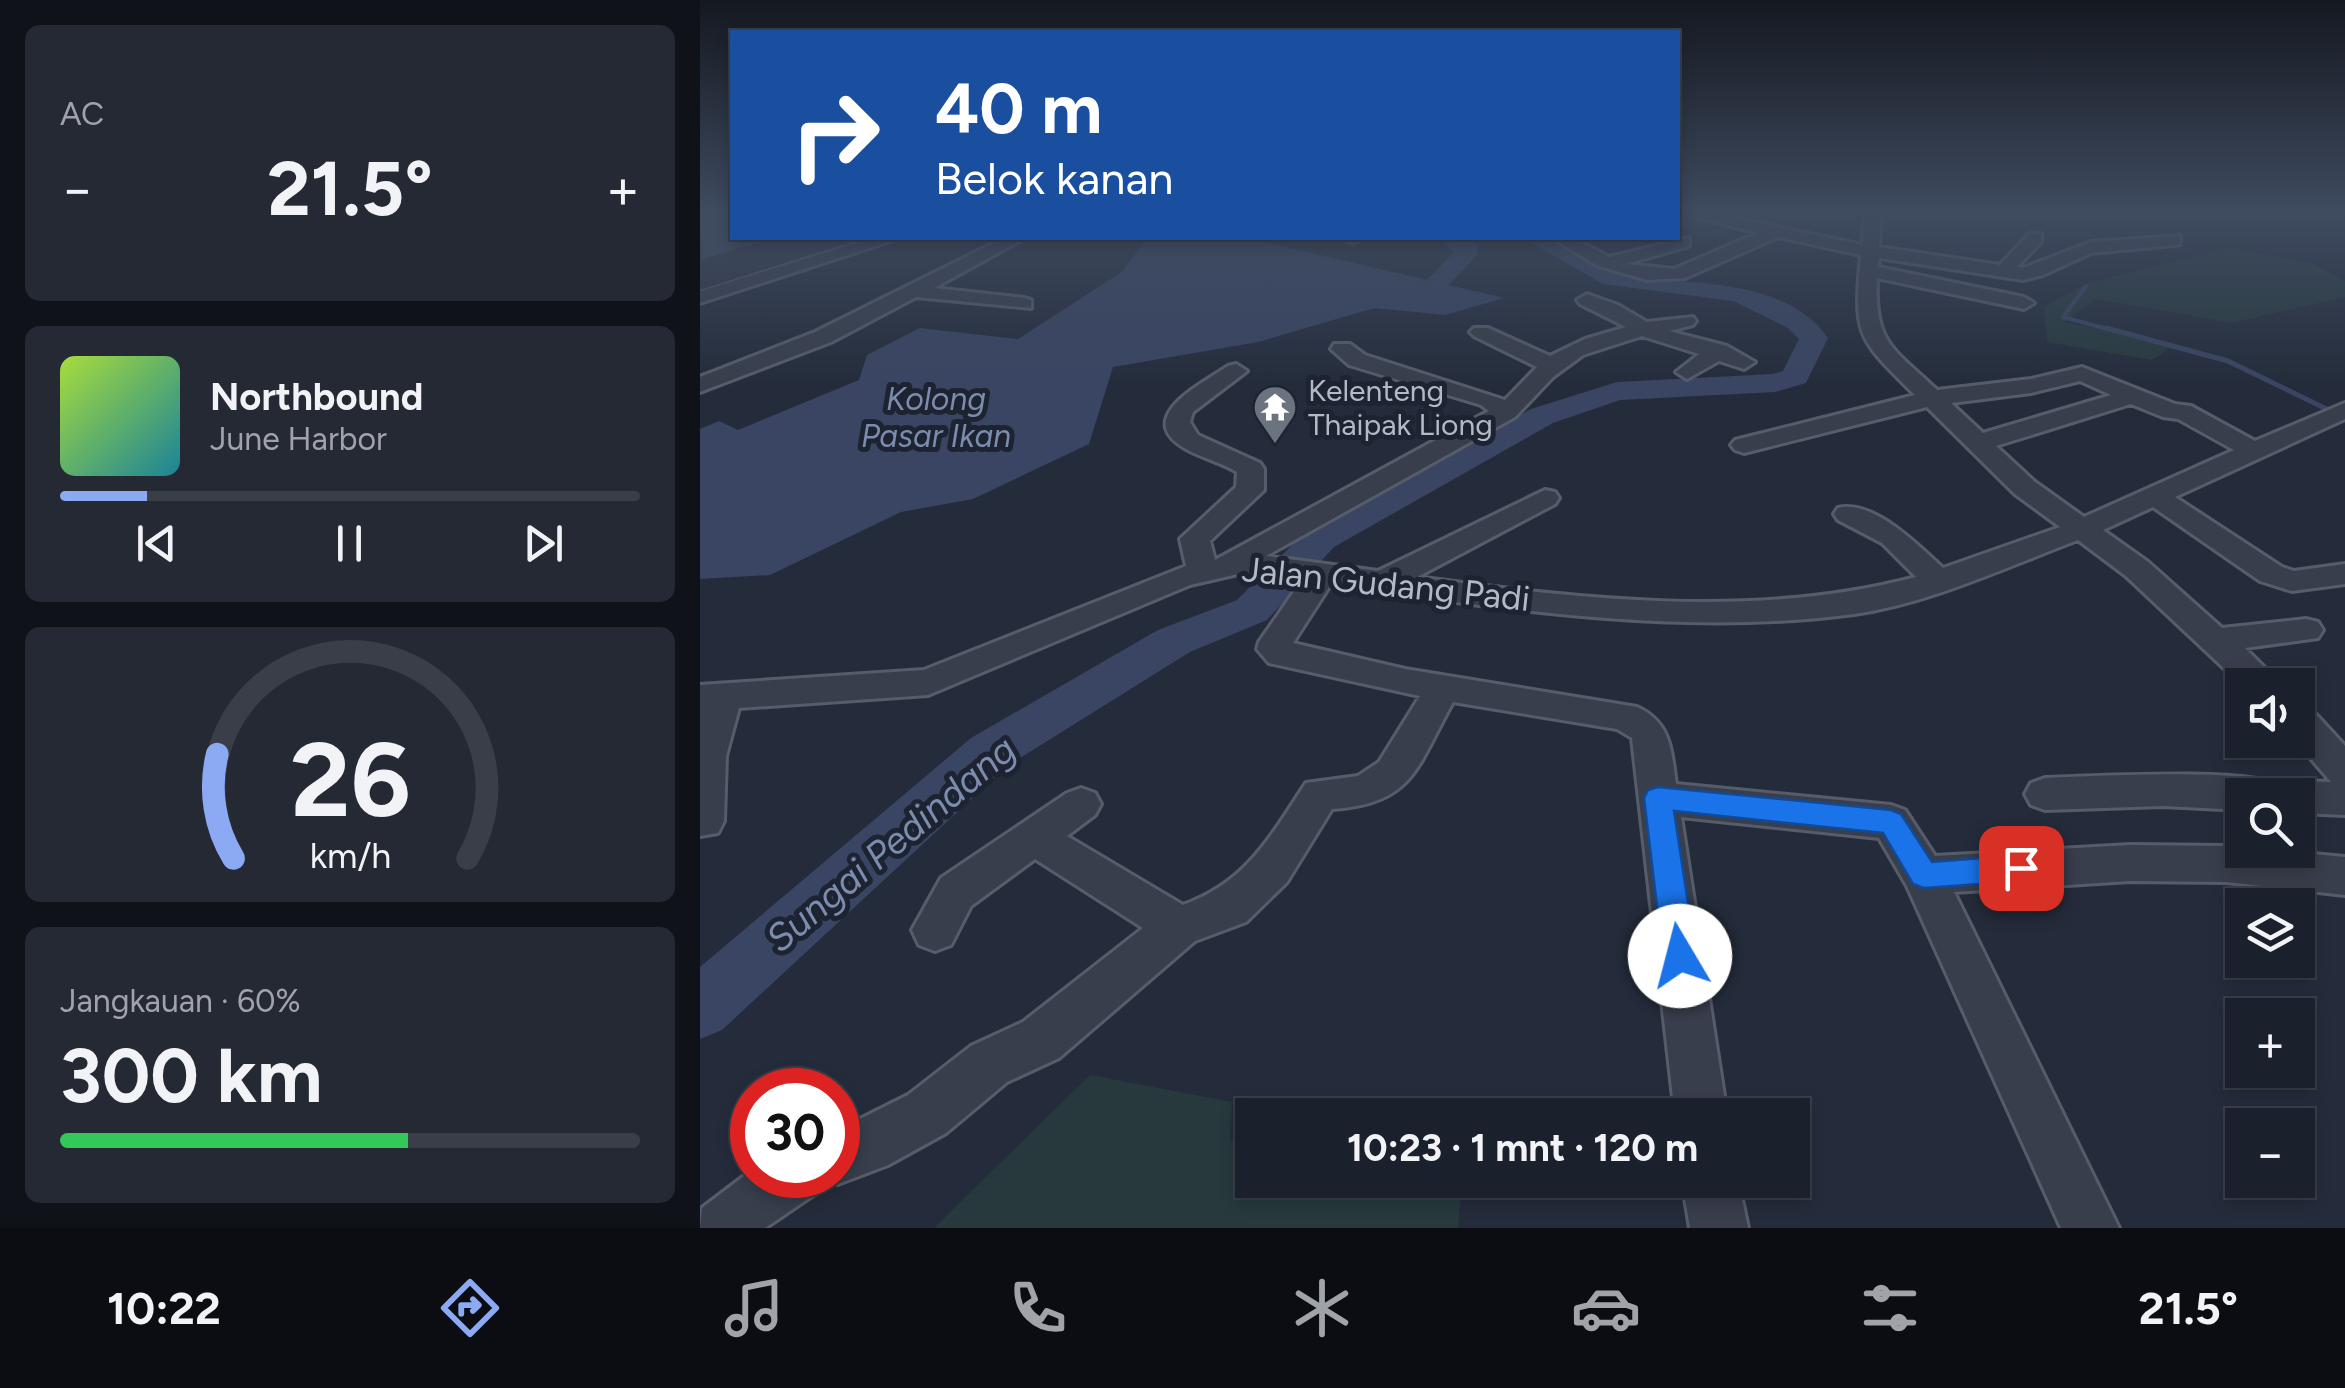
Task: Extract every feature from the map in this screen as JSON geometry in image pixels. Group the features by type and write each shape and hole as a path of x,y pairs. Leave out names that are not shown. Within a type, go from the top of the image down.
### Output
{"street":[{"path":"700,297 778,271"},
{"path":"700,385 810,343 951,271"},
{"path":"1631,271 1644,276 1684,271"},
{"path":"1869,271 1868,327 1875,343 2025,488 2138,569 2246,668"},
{"path":"1907,271 2024,303"},
{"path":"1996,271 2039,271"},
{"path":"912,291 1024,304"},
{"path":"1587,300 1611,309 1645,330 1744,362"},
{"path":"1236,371 1182,409 1177,418 1180,432 1192,442 1251,469 1250,490 1223,509 1195,539 1210,570 1342,506 1506,412 1553,366 1584,348 1686,322"},
{"path":"1481,332 1553,366"},
{"path":"1342,349 1358,360 1489,400 1506,412"},
{"path":"1687,372 1719,352"},
{"path":"1744,445 1820,429 1931,398 2031,386 2082,374 2172,412 2182,411 2252,450"},
{"path":"1978,443 2131,396"},
{"name":"Jalan Gudang Padi","path":"714,697 935,680 1118,600 1210,570 1273,566 1380,583 1592,604 1738,613 1857,603 1938,581 2082,529 2252,450 2340,416"},
{"path":"2155,496 2272,574 2292,581 2345,574"},
{"path":"1380,583 1546,498"},
{"path":"1848,514 1882,531 1938,581"},
{"path":"1319,575 1276,642 1274,649 1281,656 1624,717 1643,726 1650,736 1698,1098"},
{"path":"2217,640 2306,630"},
{"path":"860,1149 927,1114 989,1064 1041,1040 1179,927 1230,908 1272,869 1320,794 1366,791 1393,773 1444,686"},
{"path":"704,821 704,767 714,697"},
{"path":"2315,739 2345,772"},
{"path":"2045,794 2163,790 2225,793"},
{"path":"2315,797 2345,799"},
{"path":"1658,798 1891,822 1924,875 2090,1228"},
{"path":"934,930 956,892 1081,804"},
{"path":"1036,838 1179,927"},
{"path":"1924,875 2149,863 2226,864 2345,876"},
{"path":"722,1228 757,1198"},
{"path":"1713,1198 1719,1228"}],"shaded area":[{"path":"2136,271 2327,271 2345,281 2345,297 2232,323 2095,299 2064,322 2176,344 2152,360 2047,342 2044,307 2086,284"},
{"path":"1090,1075 1232,1102 1230,1140 1235,1141 1235,1198 1460,1198 1458,1228 934,1228"}],"water":[{"name":"Kolong Pasar Ikan","path":"1390,271 1504,298 1445,315 1374,308 1258,342 1113,367 1089,444 973,499 901,512 770,575 700,579 700,429 719,421 738,430 859,380 867,355 920,328 1018,339 1122,272"}],"waterway":[{"name":"Sungai Pedindang","path":"1435,285 1449,271"},
{"name":"Sungai Pedindang","path":"700,1008 989,752 1174,641 1252,610 1320,539 1542,416 1617,391 1775,383 1795,377 1814,338 1798,322 1739,294 1612,279 1597,271"},
{"path":"2086,286 2063,317 2115,331"},
{"path":"2106,328 2228,361 2345,418"}],"place":[{"name":"Kelenteng Thaipak Liong","path":"1275,445"}],"route":[{"path":"1680,956 1658,798 1891,822 1924,875 2021,868"}]}
